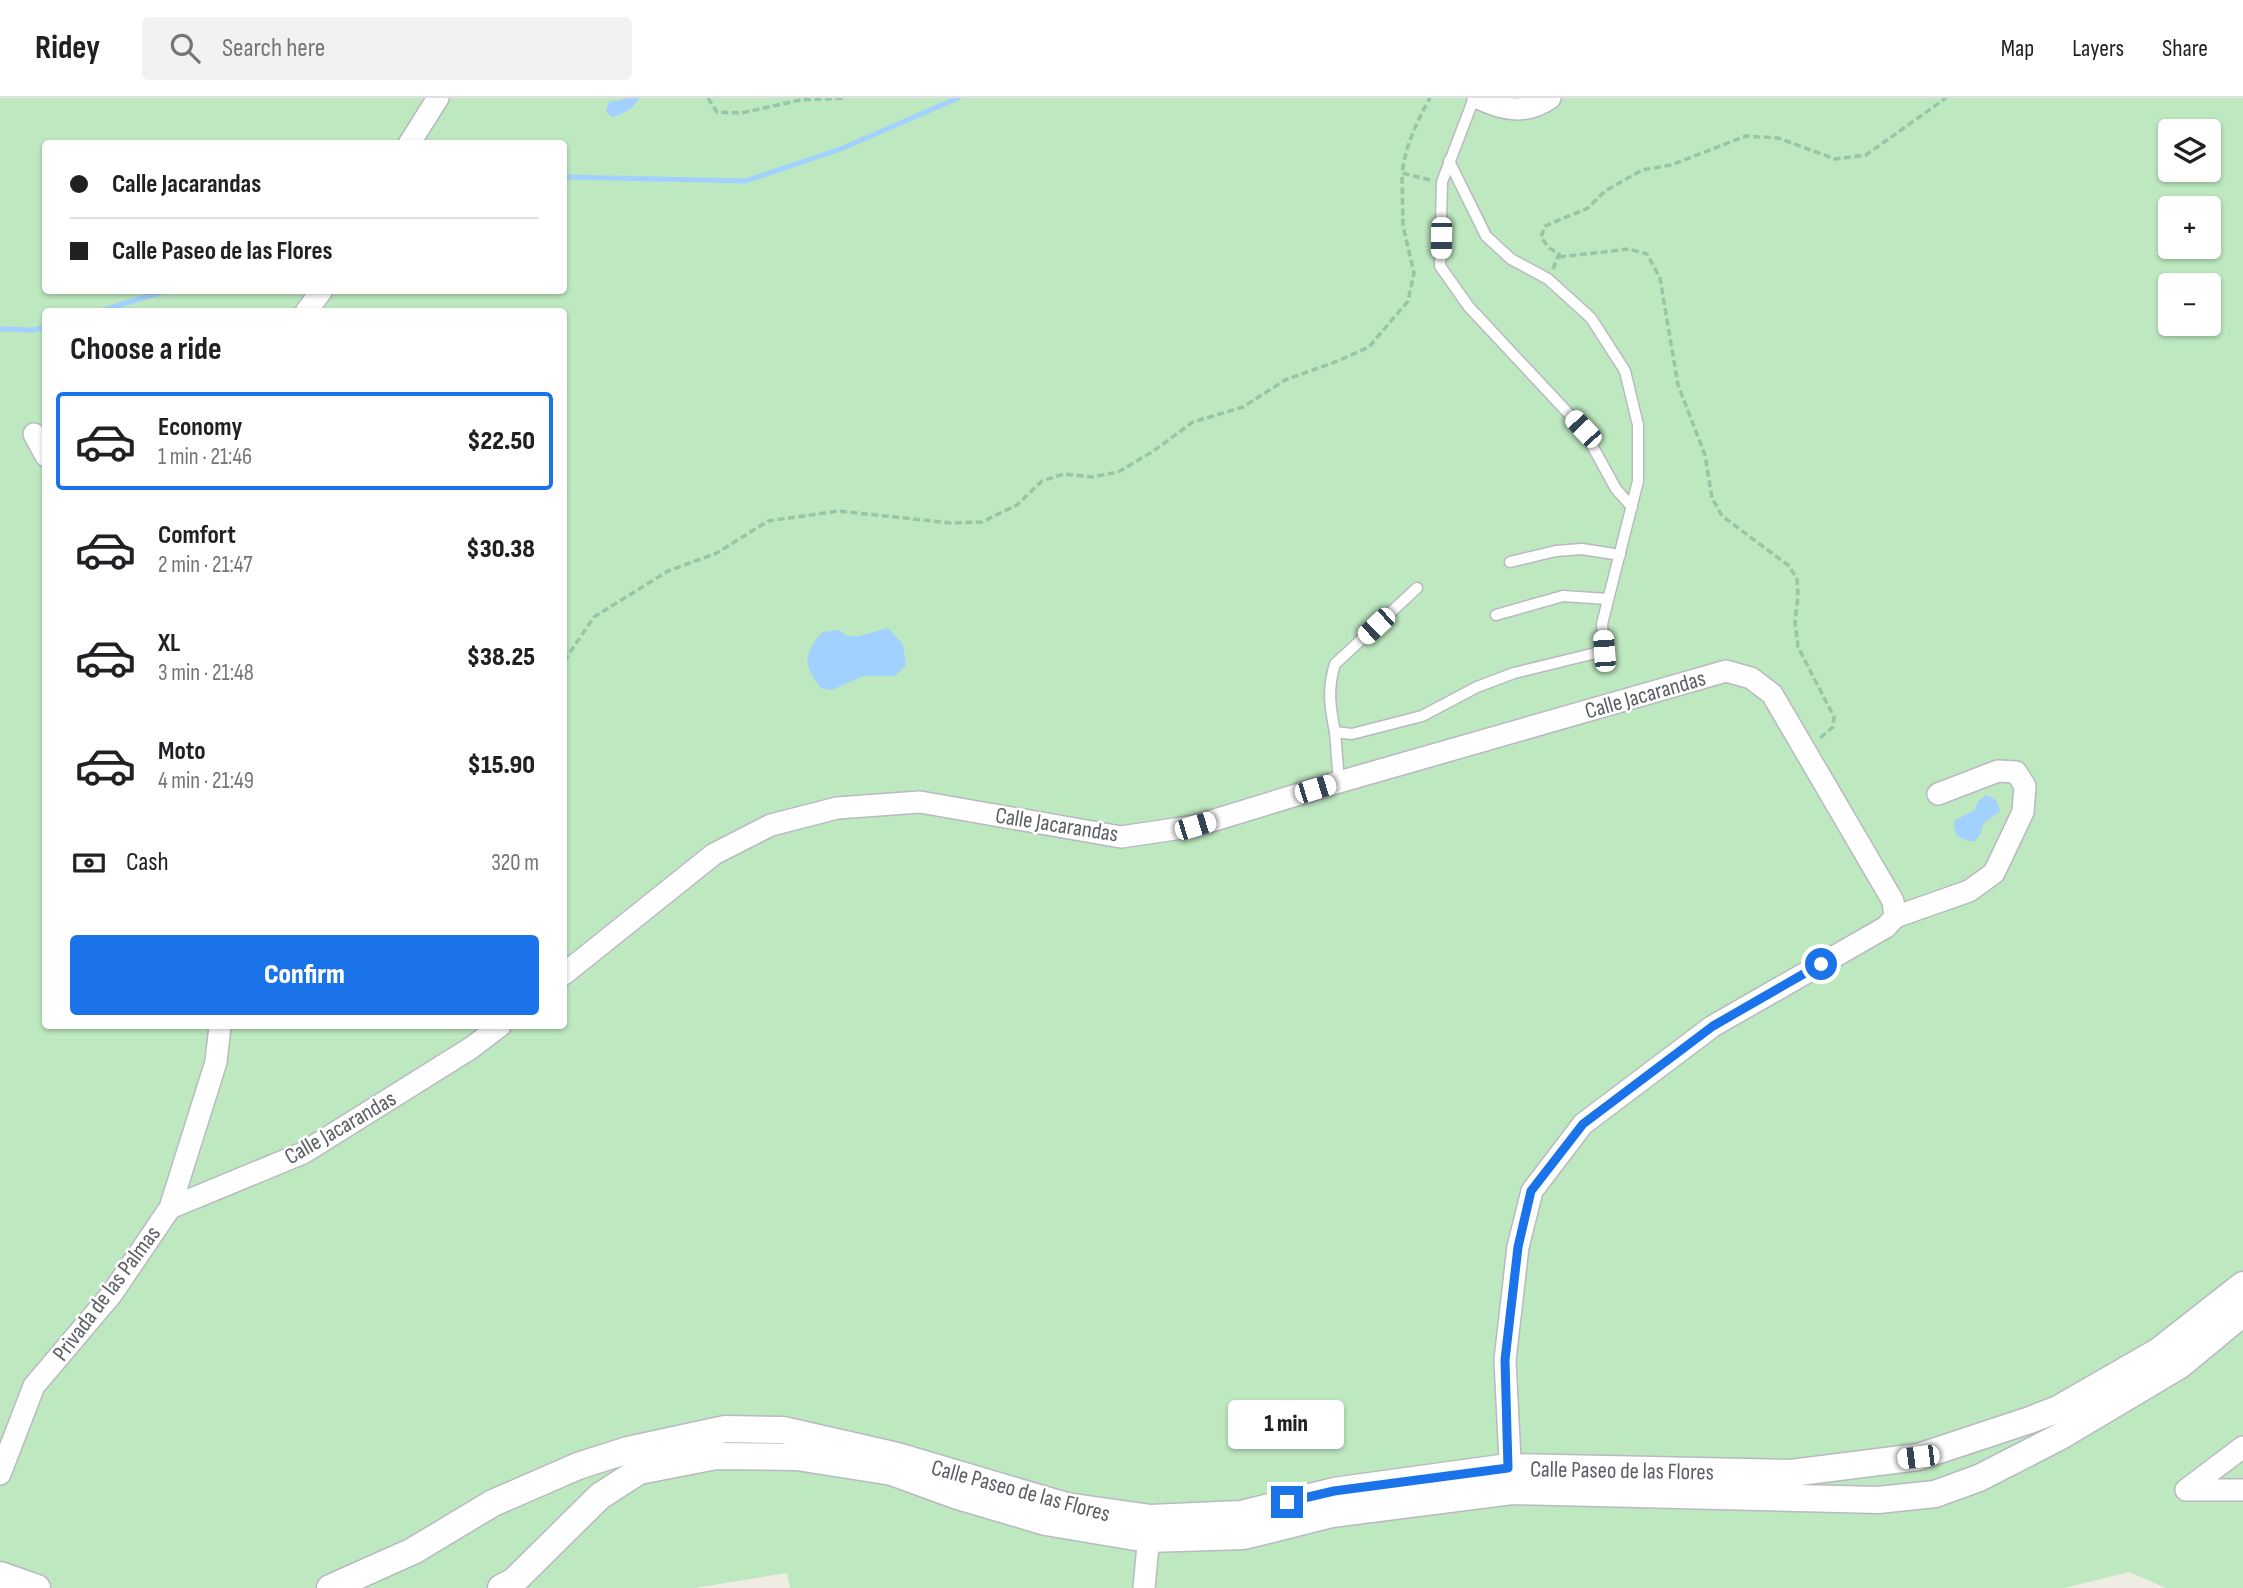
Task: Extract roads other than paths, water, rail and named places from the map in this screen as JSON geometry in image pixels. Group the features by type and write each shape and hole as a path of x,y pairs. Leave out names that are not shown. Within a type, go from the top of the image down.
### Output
{"street":[{"path":"412,140 438,98"},
{"path":"1476,98 1494,105 1530,109 1550,98"},
{"path":"34,434 42,449"},
{"name":"Calle Jacarandas","path":"567,972 714,854 771,825 837,808 920,802 1121,836 1195,826 1726,671 1751,678 1772,694 1893,901 1895,917"},
{"path":"1510,1479 1505,1360 1518,1247 1531,1191 1583,1124 1713,1026 1886,927 1895,917 1969,891 1994,873 2023,812 2025,786 2016,772 1998,771 1938,794"},
{"name":"Privada de las Palmas","path":"0,1474 34,1387 111,1295 170,1208 216,1062 220,1029"},
{"name":"Calle Jacarandas","path":"170,1208 303,1153 471,1048 496,1029"},
{"name":"Calle Paseo de las Flores","path":"501,1588 514,1581 600,1496 639,1471 716,1456 797,1457 892,1472 958,1496 1046,1522 1244,1536 1332,1514 1510,1479 1791,1473 1918,1457 2058,1409 2159,1351 2243,1285"},
{"name":"Calle Paseo de las Flores","path":"1510,1479 1878,1500 1935,1494 1979,1478 2070,1430 2180,1365 2243,1313"},
{"name":"Calle Paseo de las Flores","path":"330,1588 413,1551 493,1503 578,1466 628,1450 725,1429 783,1430 897,1456 1149,1529"},
{"path":"2239,1450 2238,1468 2243,1479"},
{"path":"2239,1450 2186,1490 2243,1490"},
{"path":"1144,1588 1149,1529"},
{"path":"0,1575 37,1588"}],"lane":[{"path":"1476,98 1442,182 1440,266 1469,307 1583,429 1616,489 1632,508"},
{"path":"1335,732 1352,734 1422,716 1478,687 1514,673 1604,651 1602,624 1607,599 1638,481 1638,425 1625,372 1591,318 1548,279 1511,259 1486,236 1450,161"},
{"path":"1510,562 1556,551 1582,549 1620,555"},
{"path":"1339,782 1335,732 1328,700 1329,681 1335,664 1417,588"},
{"path":"1496,615 1563,596 1607,599"}],"water":[{"path":"639,98 628,110 612,117 606,112 609,102"},
{"path":"888,628 903,644 906,665 895,676 863,676 832,690 821,688 811,673 808,660 811,647 822,632 838,630 847,636 859,636"},
{"path":"1986,795 1996,800 2000,811 1983,824 1975,841 1957,836 1955,820 1975,810 1978,802"}],"waterway":[{"path":"567,177 746,181 843,148 958,98"},
{"path":"110,308 155,294"},
{"path":"0,329 42,328"}]}
